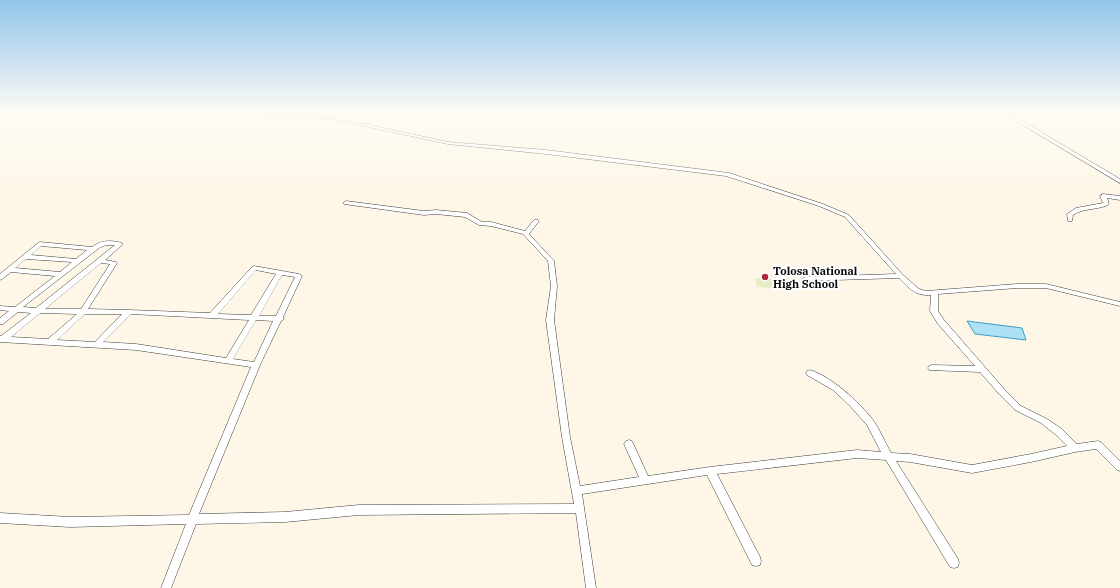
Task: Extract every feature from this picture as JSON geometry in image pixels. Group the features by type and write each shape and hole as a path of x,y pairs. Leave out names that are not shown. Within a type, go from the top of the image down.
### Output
{"street":[{"path":"436,140 727,174 821,205 847,216 917,291 935,292 1017,286 1046,286 1120,304"},
{"path":"1050,140 1120,181"},
{"path":"1070,220 1070,214 1078,209 1102,206 1106,204 1103,196 1120,198"},
{"path":"346,204 424,213 436,212 467,215 481,224 491,224 526,233 551,261 554,286 550,320 566,437 580,508 591,588"},
{"path":"526,233 536,221"},
{"path":"0,322 98,245 106,242 120,244 1,340"},
{"path":"0,278 40,244 93,249"},
{"path":"26,257 78,261"},
{"path":"49,343 83,312 114,263 100,261"},
{"path":"166,588 193,518 256,366 280,319 299,276 254,268 212,316"},
{"path":"11,270 61,274"},
{"path":"228,361 280,273"},
{"path":"805,279 902,276"},
{"path":"935,292 934,311 941,322 1002,392 1018,408 1059,432 1075,448"},
{"path":"0,308 38,311 129,312 280,319"},
{"path":"97,344 129,312"},
{"path":"1,340 151,348 256,366"},
{"path":"932,368 982,369"},
{"path":"810,373 836,388 870,423 888,456 954,563"},
{"path":"629,444 645,480"},
{"path":"576,491 710,471 857,454 910,458 972,469 1075,448 1098,445 1120,467"},
{"path":"710,471 756,561"},
{"path":"0,518 70,522 285,517 359,510 580,508"}],"green space":[{"path":"755,278 783,279 785,289 757,287"}],"water":[{"path":"967,321 1022,328 1026,340 975,334"}],"place":[{"name":"Tolosa National High School","path":"765,277"}]}
